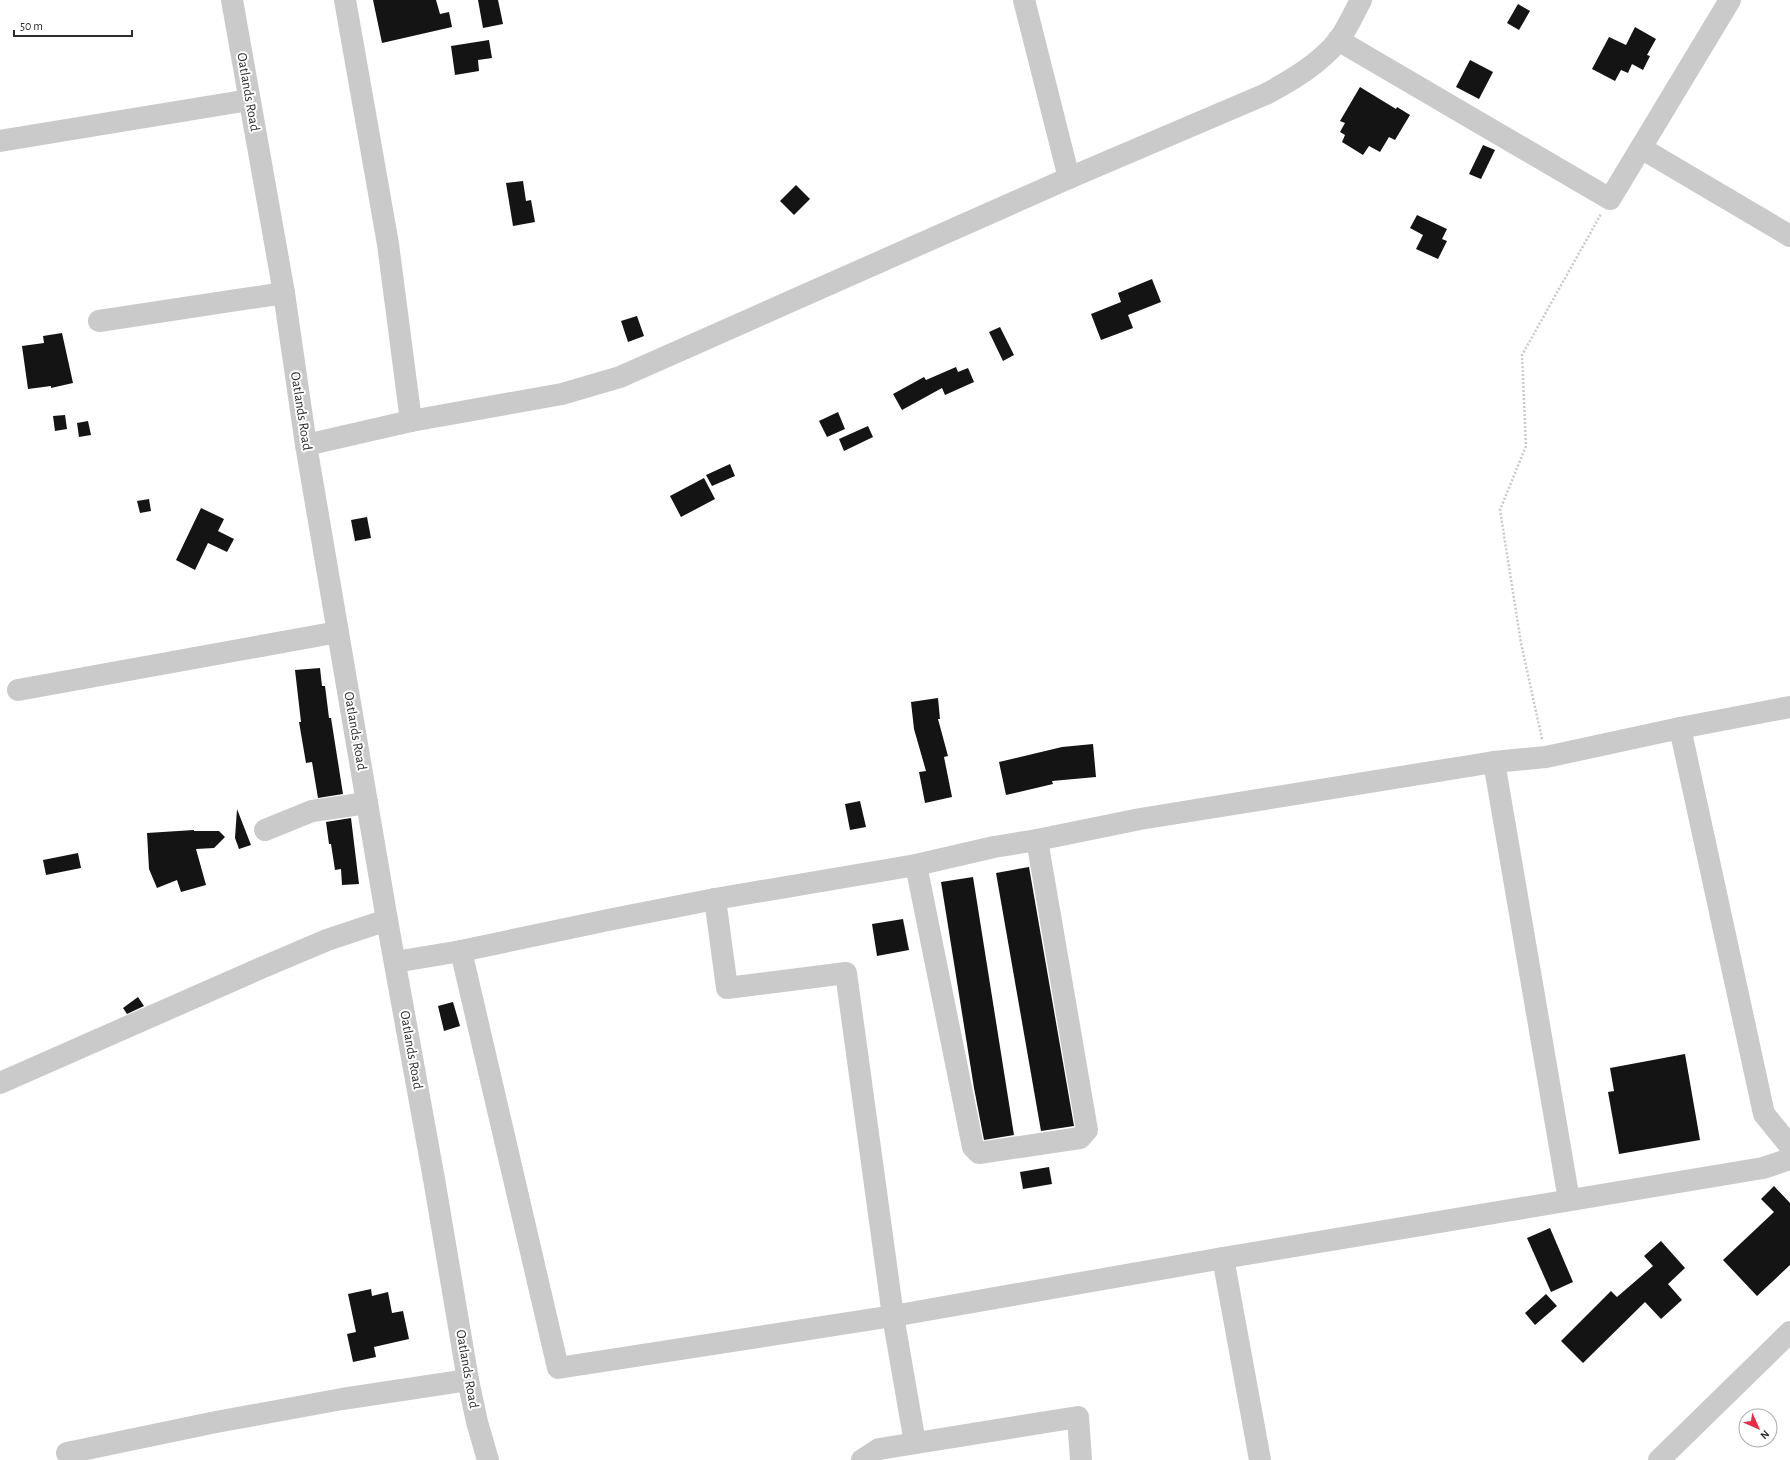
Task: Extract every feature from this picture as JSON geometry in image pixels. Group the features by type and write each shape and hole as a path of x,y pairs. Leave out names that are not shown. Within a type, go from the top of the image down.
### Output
{"street":[{"name":"Oatlands Road","path":"232,0 284,293 306,445 394,962 434,1178 468,1380 477,1422 488,1460"},
{"path":"345,0 388,244 411,421"},
{"path":"1024,0 1068,178"},
{"path":"306,445 411,421 562,394 620,377 1068,178 1272,91 1295,79 1320,58 1338,40 1361,0"},
{"path":"1338,40 1610,199 1730,0"},
{"path":"0,140 249,100"},
{"path":"1641,148 1790,236"},
{"path":"99,321 284,293"},
{"path":"18,690 338,632"},
{"path":"394,962 461,951 613,918 715,899 916,865 994,847 1037,840 1140,818 1494,762 1546,757 1680,728 1790,707"},
{"path":"1680,728 1764,1114 1790,1146"},
{"path":"1494,762 1569,1200"},
{"path":"265,830 312,811 367,803"},
{"path":"916,865 973,1147 978,1153 1080,1138 1087,1130 1037,840"},
{"path":"715,899 727,988 846,973 892,1316 915,1443"},
{"path":"0,1083 147,1017 305,949 387,920"},
{"path":"461,951 558,1368 892,1316 1223,1258 1763,1168 1790,1159"},
{"path":"1223,1258 1260,1460"},
{"path":"1659,1460 1790,1332"},
{"path":"66,1454 216,1422 342,1399 468,1380"},
{"path":"862,1460 879,1449 1078,1417 1081,1460"}],"path":[{"path":"1546,757 1521,643 1500,510 1526,446 1522,355 1610,199"}],"building":[{"path":"373,0 436,0 440,14 449,12 452,27 382,43"},
{"path":"478,0 498,0 503,24 483,28"},
{"path":"1518,4 1530,11 1519,30 1507,23"},
{"path":"1635,27 1656,39 1647,55 1650,56 1643,70 1632,64 1628,73 1621,70 1615,81 1592,69 1609,37 1626,45"},
{"path":"489,40 492,58 478,60 479,71 455,75 451,46"},
{"path":"1470,60 1493,72 1479,99 1456,87"},
{"path":"1360,87 1396,109 1397,107 1410,115 1395,140 1389,137 1380,152 1369,146 1363,155 1342,142 1345,135 1340,132 1345,123 1340,121"},
{"path":"1483,145 1495,150 1481,179 1469,174"},
{"path":"523,181 526,201 531,200 535,222 513,226 506,183"},
{"path":"796,185 810,199 794,215 780,201"},
{"path":"1417,215 1447,229 1442,239 1447,241 1438,259 1416,249 1423,235 1410,228"},
{"path":"1152,279 1161,302 1128,315 1133,328 1101,340 1091,314 1121,302 1118,293"},
{"path":"637,316 644,336 628,342 621,321"},
{"path":"1000,327 1014,355 1003,361 989,332"},
{"path":"62,333 73,383 51,388 51,386 28,389 22,346 44,343 43,336"},
{"path":"956,367 958,372 968,368 974,382 945,395 942,388 902,410 893,394 924,377 926,380"},
{"path":"838,412 845,429 827,437 819,421"},
{"path":"65,415 67,429 55,431 53,416"},
{"path":"88,421 91,435 79,437 77,423"},
{"path":"868,426 873,437 844,451 839,439"},
{"path":"730,464 735,476 712,486 706,475"},
{"path":"704,478 715,499 681,517 670,496"},
{"path":"149,499 151,511 140,513 137,501"},
{"path":"201,508 224,519 218,531 234,539 227,552 208,543 195,570 176,560"},
{"path":"367,517 371,538 355,541 351,520"},
{"path":"320,668 322,686 325,686 329,718 331,718 343,794 318,798 312,762 306,763 299,722 301,722 295,670"},
{"path":"938,698 940,719 938,719 948,756 944,757 952,797 925,803 919,772 926,771 914,729 911,702"},
{"path":"1093,744 1096,777 1052,781 1053,784 1006,795 999,762 1062,747"},
{"path":"860,801 866,827 850,830 845,804"},
{"path":"237,809 251,845 239,849 235,838"},
{"path":"351,818 359,884 342,885 341,869 335,870 326,822"},
{"path":"194,830 219,831 225,837 214,848 196,849 206,885 181,892 177,880 157,888 149,869 147,833"},
{"path":"78,853 81,868 46,875 43,860"},
{"path":"1029,867 1074,1126 1041,1131 996,873"},
{"path":"973,877 1014,1135 984,1140 974,1088 941,882"},
{"path":"903,919 909,950 877,956 872,924"},
{"path":"138,997 144,1006 127,1014 123,1008"},
{"path":"453,1002 460,1026 444,1031 438,1006"},
{"path":"1685,1054 1700,1140 1619,1154 1608,1092 1614,1091 1610,1068"},
{"path":"1049,1167 1052,1184 1023,1189 1020,1172"},
{"path":"1774,1186 1790,1203 1790,1265 1757,1296 1723,1260 1774,1212 1761,1199"},
{"path":"1550,1228 1573,1282 1551,1292 1527,1238"},
{"path":"1661,1241 1685,1268 1668,1284 1682,1300 1661,1319 1645,1302 1583,1363 1561,1341 1611,1291 1617,1297 1653,1266 1644,1256"},
{"path":"371,1289 372,1296 388,1292 392,1313 403,1311 409,1339 374,1347 376,1357 353,1362 347,1334 356,1332 348,1294"},
{"path":"1546,1294 1557,1306 1535,1325 1525,1313"}]}
